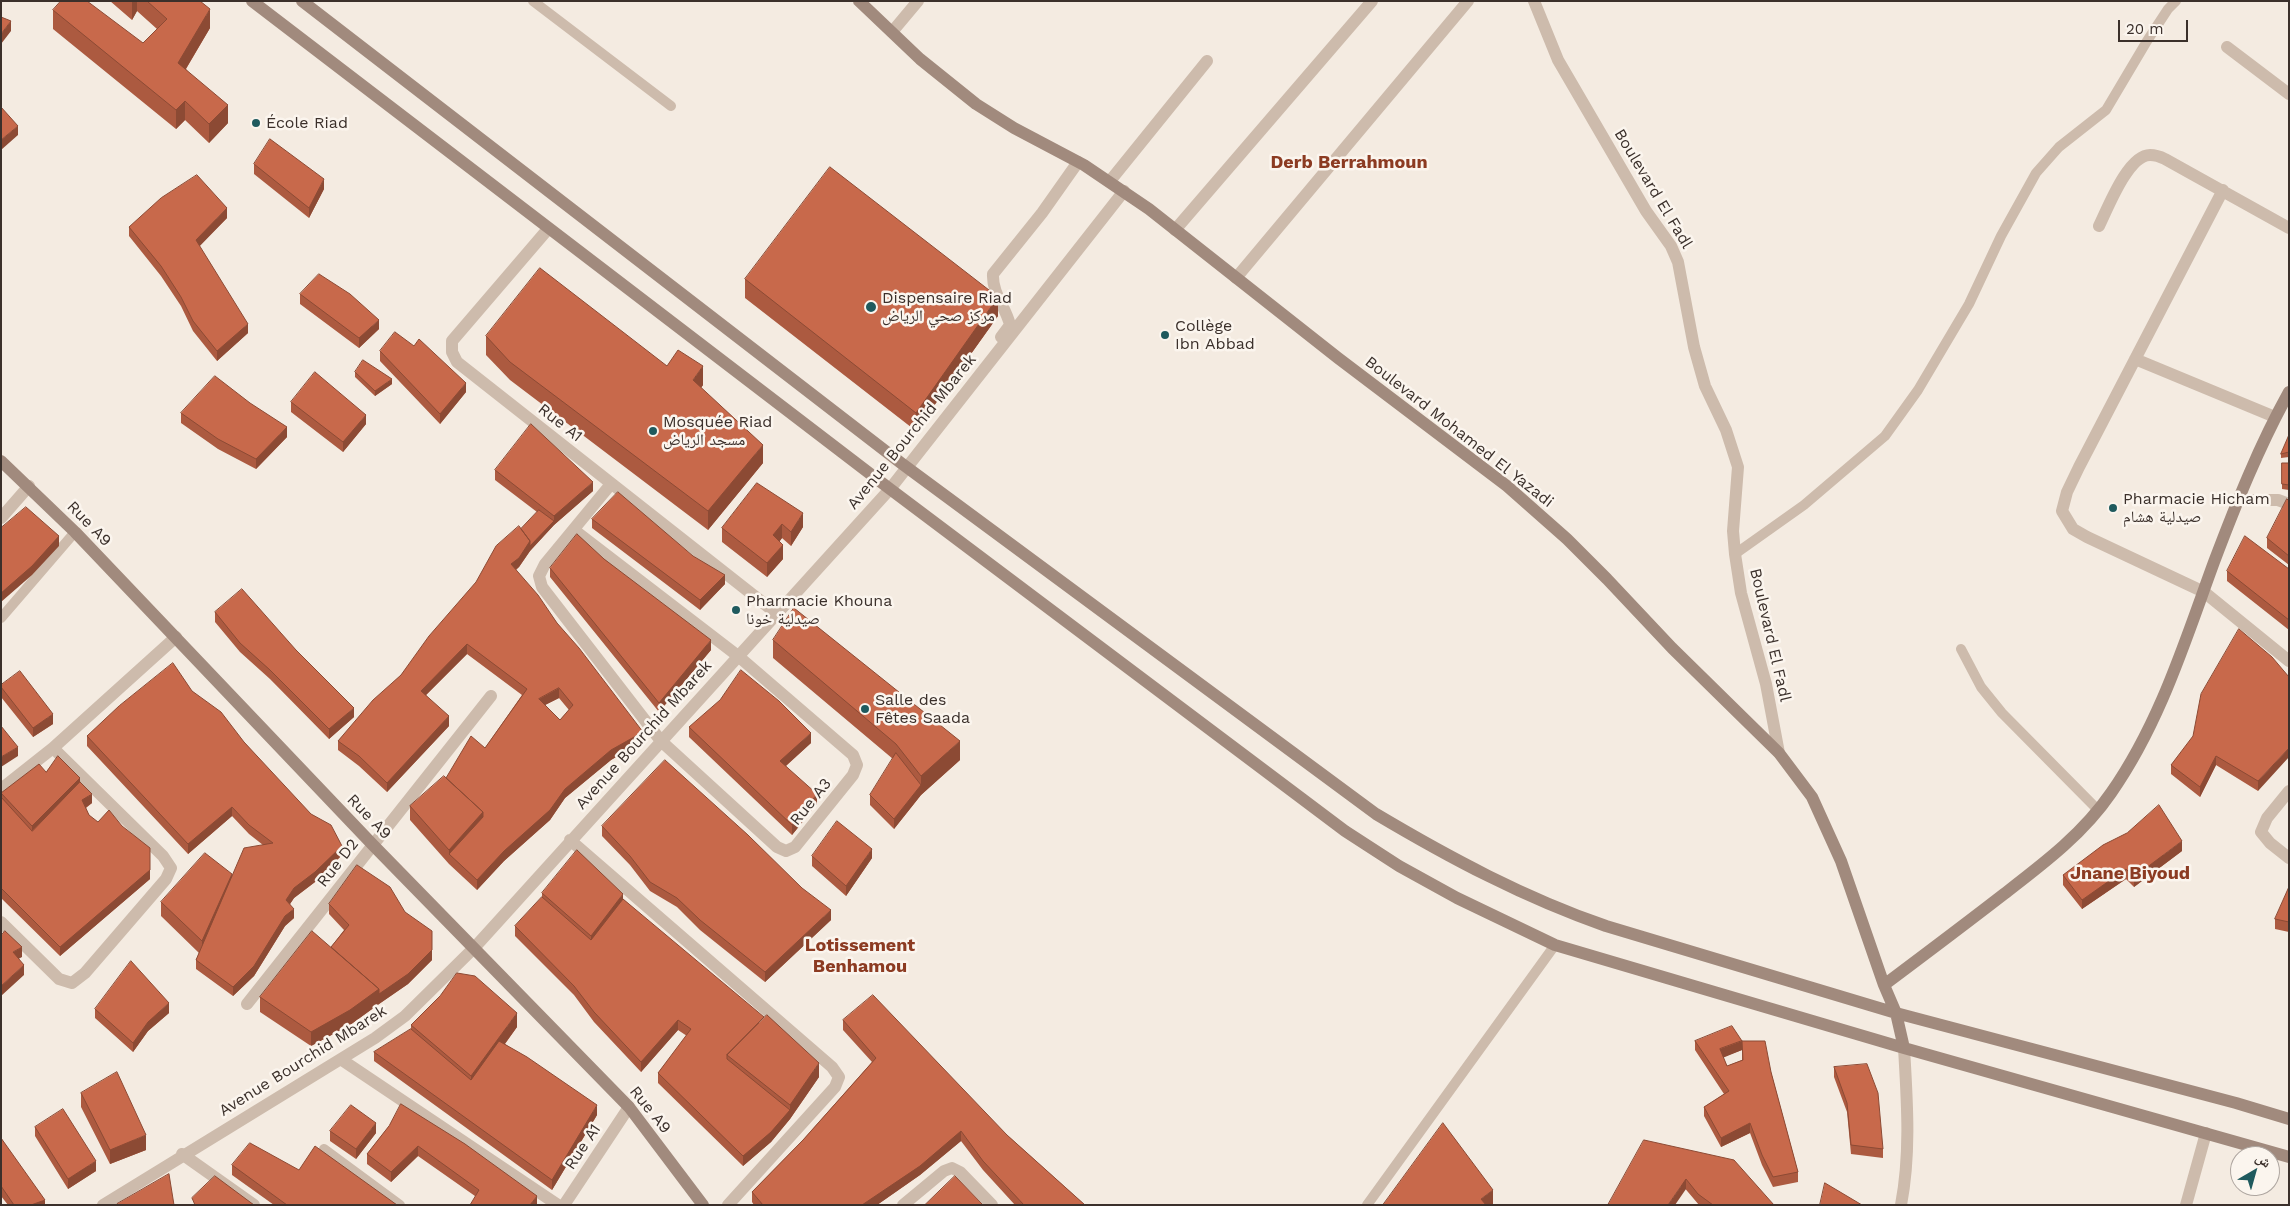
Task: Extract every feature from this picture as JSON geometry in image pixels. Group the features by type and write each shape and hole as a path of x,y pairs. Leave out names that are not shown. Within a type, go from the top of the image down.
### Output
{"main road":[{"path":"252,1 890,489 1345,831 1399,866 1457,898 1555,945 1904,1048 2289,1157"},
{"path":"302,1 905,465 1376,814 1416,838 1502,884 1560,910 1606,926 1896,1013 2236,1103 2289,1119"},
{"name":"Boulevard Mohamed El Yazadi","path":"860,1 920,59 976,104 1014,128 1078,162 1124,191 1484,468 1540,514 1779,753 1812,797 1826,824 1841,861 1884,985 1896,1013 1904,1048"},
{"path":"1884,985 2040,867 2066,844 2098,810 2128,767 2161,704 2239,500 2275,417 2289,392"},
{"name":"Rue A9","path":"1,461 75,532 373,845 475,947 629,1107 702,1205"}],"street":[{"path":"892,32 918,1"},
{"path":"1175,230 1372,1"},
{"path":"1236,278 1468,1"},
{"name":"Boulevard El Fadl","path":"1534,1 1558,60 1646,211 1671,246 1678,262 1694,346 1705,386 1733,448 1738,467 1733,531 1735,554 1741,594 1766,684 1779,753"},
{"path":"2227,46 2289,94"},
{"path":"1110,181 1207,61"},
{"path":"2100,226 2131,164 2141,157 2150,154 2165,159 2289,228"},
{"path":"905,465 1008,328 1008,318 997,296 993,274 1042,213 1078,162"},
{"path":"2223,190 2079,467 2067,492 2062,511 2073,529 2087,537 2204,592 2289,661"},
{"name":"Avenue Bourchid Mbarek","path":"103,1205 182,1154 342,1060 405,1016 475,947 890,489 905,465 1124,191"},
{"name":"Rue A1","path":"548,229 460,330 452,342 452,352 457,362 776,613"},
{"path":"2135,359 2275,417"},
{"path":"574,530 611,484"},
{"path":"1,518 29,486"},
{"path":"2239,500 2278,500 2289,504"},
{"name":"Rue A3","path":"574,530 738,656 853,755 857,765 853,775 795,847 786,851 777,847 661,741 542,587 539,576 545,564 574,530"},
{"path":"1,789 53,748 176,637"},
{"name":"Rue D2","path":"247,1004 491,696"},
{"path":"1,922 59,979 72,983 85,973 166,879 171,868 163,856 53,748"},
{"path":"2289,791 2265,821 2262,832 2270,843 2289,858"},
{"path":"570,840 832,1067 839,1077 835,1087 728,1205"},
{"path":"1901,1205 1907,1158 1908,1124 1904,1048"},
{"path":"342,1060 558,1205"},
{"name":"Rue A1","path":"564,1205 629,1107"},
{"path":"2186,1205 2206,1133"},
{"path":"182,1154 254,1205"},
{"path":"903,1205 944,1171 952,1168 960,1172 992,1205"}],"lane":[{"path":"533,1 671,106"},
{"path":"1735,554 1804,505 1884,436 1918,390 1969,304 2001,236 2036,173 2059,147 2106,110 2146,41 2168,9 2176,1"},
{"path":"1,618 75,532"},
{"path":"1961,650 1981,687 2002,713 2098,810"},
{"path":"1367,1205 1555,945"},
{"path":"324,1149 400,1205"}],"building":[{"path":"61,1 87,1 143,43 167,19 147,1 200,1 210,9 178,63 228,105 209,124 185,101 176,110 53,10"},
{"path":"1,17 11,21 1,34"},
{"path":"1,107 18,126 1,140"},
{"path":"270,139 324,179 309,208 254,164"},
{"name":"Dispensaire Riad مركز صحي الرياض","path":"830,167 998,297 916,413 745,279"},
{"path":"197,175 227,208 196,240 248,324 217,351 193,321 181,297 161,266 129,227 161,198"},
{"name":"Mosquée Riad مسجد الرياض","path":"540,268 667,366 678,350 703,366 693,380 763,445 708,511 510,362 486,336"},
{"path":"319,274 350,294 379,320 359,338 300,294"},
{"path":"395,332 414,346 419,339 466,383 440,414 380,351"},
{"path":"363,360 392,379 375,391 355,372"},
{"path":"315,372 366,415 343,442 291,402"},
{"path":"215,376 250,403 287,427 256,459 218,439 181,413"},
{"path":"531,424 593,482 554,516 495,470"},
{"path":"2289,435 2289,452 2281,454"},
{"path":"2282,463 2289,463 2289,485 2282,484"},
{"name":"Mosquée Riad مسجد الرياض","path":"757,483 803,513 791,532 782,524 773,535 783,545 767,563 722,528"},
{"path":"618,492 693,556 725,575 700,600 592,519"},
{"path":"2287,499 2289,501 2289,556 2267,538"},
{"path":"26,507 59,536 32,566 1,593 1,528"},
{"path":"539,510 554,521 530,546 530,541 521,529"},
{"path":"519,526 530,541 519,558 511,564 538,595 557,623 579,648 643,732 611,750 565,789 550,810 504,851 477,880 449,854 483,817 483,812 446,778 471,736 485,748 527,689 467,644 421,691 449,716 387,783 359,756 338,741 373,700 401,675 429,636 476,582 496,546","holes":["559,688 573,705 560,720 539,699"]},
{"path":"577,534 604,559 711,640 659,703 550,568"},
{"path":"2245,536 2289,569 2289,620 2227,571"},
{"path":"242,589 296,650 354,708 329,729 240,643 215,612"},
{"name":"Salle des Fêtes Saada","path":"794,608 960,741 921,776 896,744 773,640"},
{"path":"2239,629 2272,657 2289,677 2289,748 2258,781 2216,756 2200,787 2171,765 2193,736 2201,694"},
{"path":"173,663 192,691 221,712 244,742 311,814 331,825 342,846 315,872 294,888 286,900 294,909 285,916 254,966 233,987 196,960 244,848 273,843 249,825 232,807 188,844 87,736 119,706"},
{"path":"741,670 779,701 811,733 780,761 817,794 792,825 689,727 720,700"},
{"path":"20,671 53,714 33,728 1,687 1,685"},
{"path":"1,726 18,747 1,757"},
{"path":"896,753 921,785 894,819 870,795"},
{"path":"58,756 80,778 32,826 1,793 39,764 46,772"},
{"path":"665,760 748,835 802,888 831,910 765,972 700,920 677,898 650,882 630,856 602,826"},
{"path":"444,776 483,812 449,850 410,806"},
{"path":"80,782 92,794 82,800 89,815 98,822 109,810 122,826 150,848 150,870 60,947 1,888 1,797 32,831"},
{"path":"2159,805 2182,841 2134,877 2126,869 2082,900 2063,875 2103,845 2127,833"},
{"path":"837,821 872,849 846,886 812,856"},
{"path":"577,850 623,894 591,936 542,893"},
{"path":"205,853 232,874 202,941 161,902"},
{"path":"357,865 390,887 405,912 432,931 432,950 408,974 379,994 379,989 331,947 349,925 329,904"},
{"path":"2289,887 2289,922 2275,919"},
{"path":"542,897 591,940 623,899 764,1017 727,1055 727,1059 790,1110 771,1132 743,1156 658,1073 691,1029 678,1020 641,1062 594,1012 574,986 515,926"},
{"path":"5,931 22,947 13,952 24,965 1,986 1,936"},
{"path":"312,931 379,989 350,1010 311,1032 260,997"},
{"path":"131,961 169,1003 148,1022 133,1043 95,1009"},
{"path":"457,973 475,976 517,1013 471,1076 411,1025 440,996"},
{"path":"873,995 1007,1135 1085,1205 1024,1205 983,1161 961,1131 920,1166 862,1205 763,1205 752,1192 803,1140 876,1058 843,1020"},
{"path":"767,1015 819,1063 790,1105 727,1055"},
{"path":"1732,1026 1742,1041 1765,1041 1771,1072 1798,1172 1773,1177 1750,1123 1721,1138 1704,1107 1729,1091 1695,1041","holes":["1742,1041 1743,1060 1727,1066 1720,1049"]},
{"path":"411,1029 471,1080 499,1041 527,1057 597,1105 552,1180 374,1052"},
{"path":"1867,1064 1878,1093 1883,1149 1851,1145 1847,1103 1834,1067"},
{"path":"117,1072 146,1135 110,1150 81,1093"},
{"path":"401,1104 465,1144 537,1196 530,1205 470,1205 479,1190 418,1146 391,1172 367,1154 389,1126"},
{"path":"351,1105 376,1123 356,1149 330,1131"},
{"path":"63,1109 96,1161 68,1179 35,1127"},
{"path":"1443,1123 1493,1190 1481,1199 1486,1205 1383,1205"},
{"path":"1,1138 45,1200 31,1205 14,1205 1,1186"},
{"path":"1644,1140 1734,1160 1774,1205 1713,1205 1698,1194 1686,1179 1668,1205 1608,1205"},
{"path":"250,1143 299,1170 315,1146 397,1205 287,1205 232,1165"},
{"path":"169,1174 174,1205 117,1205 117,1204"},
{"path":"215,1176 254,1205 195,1205 192,1198"},
{"path":"955,1176 983,1205 925,1205"},
{"path":"1825,1183 1862,1205 1820,1205"}],"place":[{"name":"École Riad","path":"256,123"},
{"name":"Dispensaire Riad مركز صحي الرياض","path":"871,307"},
{"name":"Collège Ibn Abbad","path":"1165,335"},
{"name":"Mosquée Riad مسجد الرياض","path":"653,431"},
{"name":"Pharmacie Hicham صيدلية هشام","path":"2113,508"},
{"name":"Pharmacie Khouna صيدلية خونا","path":"736,610"},
{"name":"Salle des Fêtes Saada","path":"865,709"}],"district":[{"name":"Derb Berrahmoun","path":"1349,163"},
{"name":"Jnane Biyoud","path":"2130,874"},
{"name":"Lotissement Benhamou","path":"860,956"}]}
